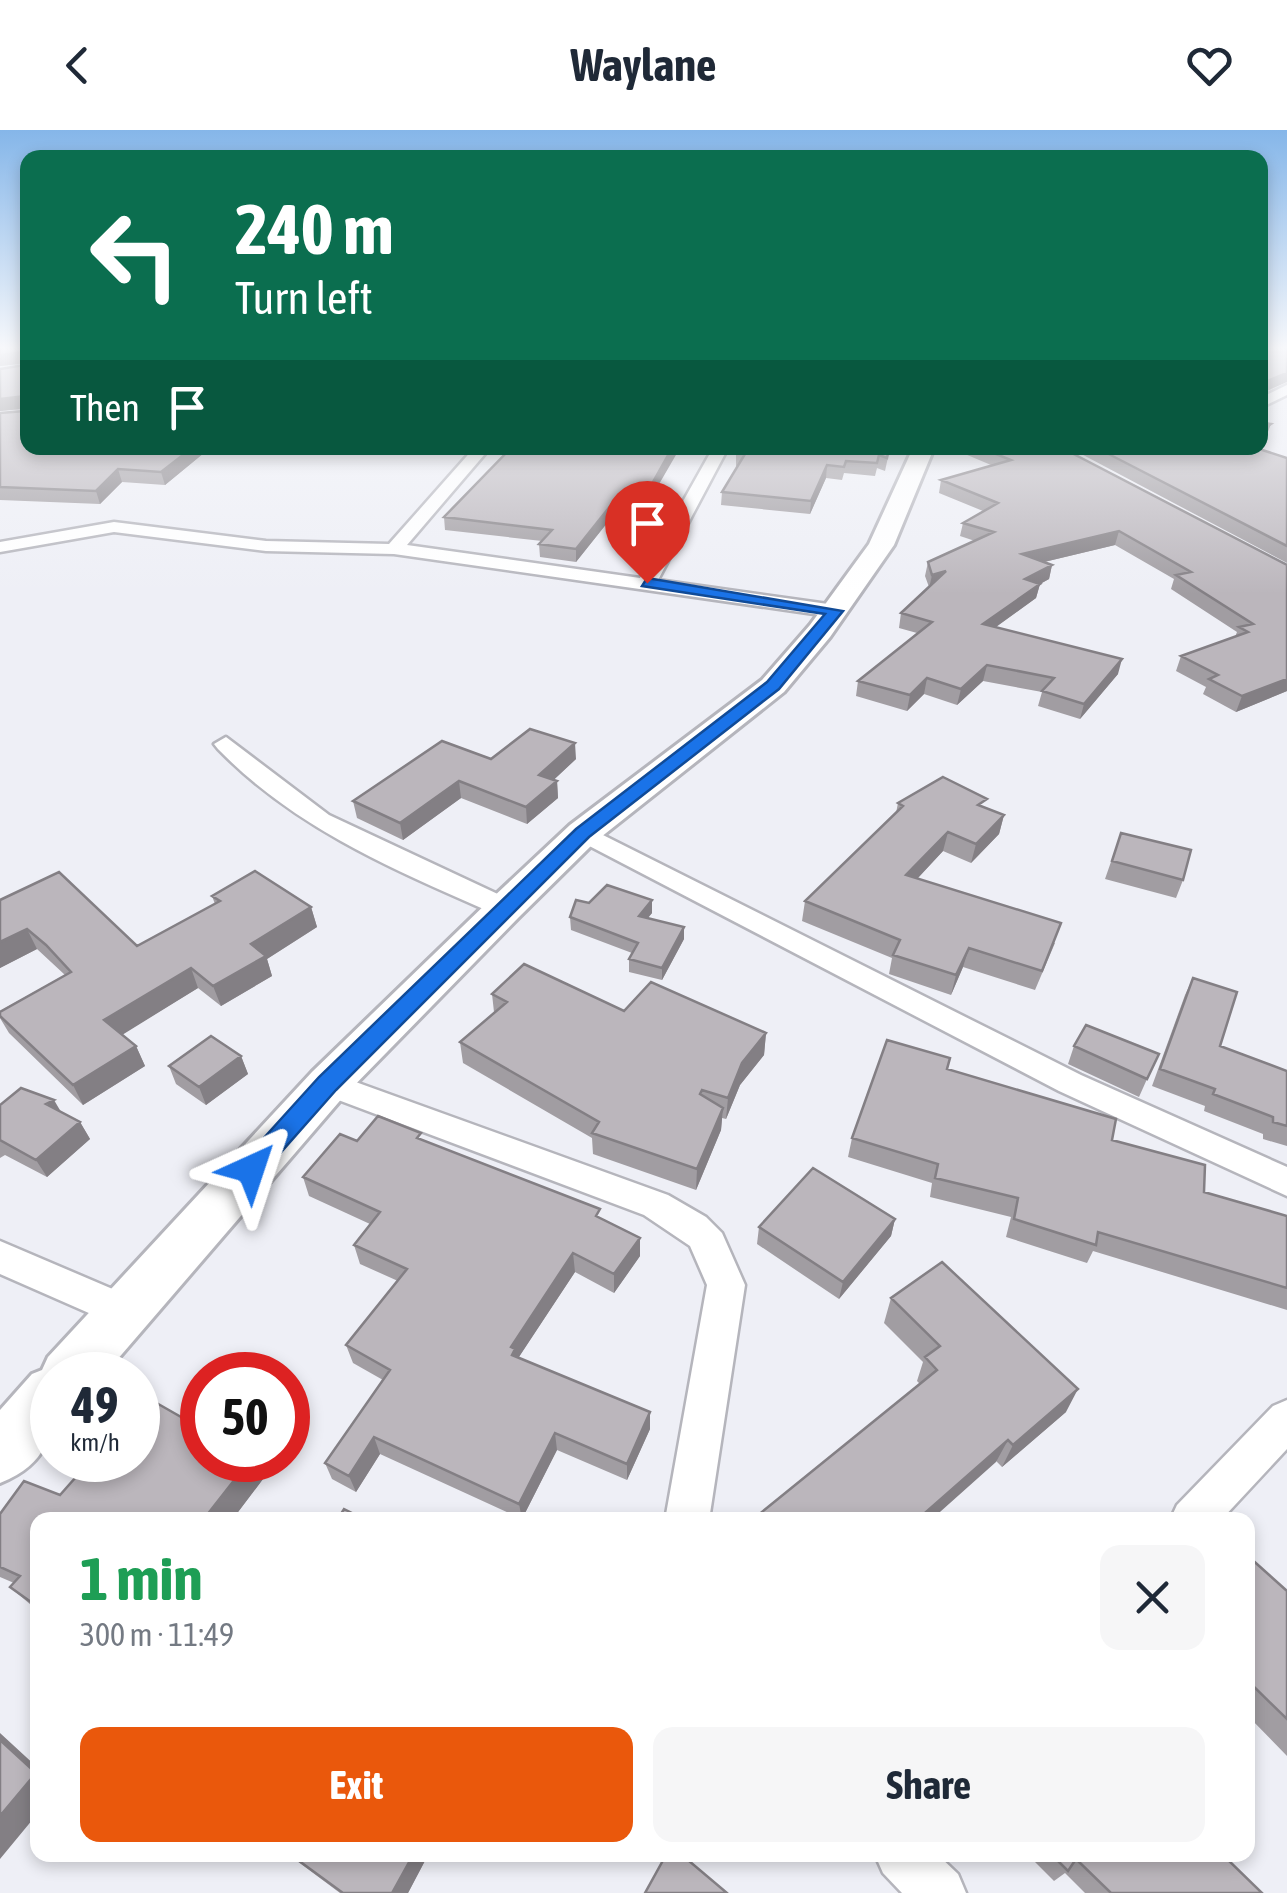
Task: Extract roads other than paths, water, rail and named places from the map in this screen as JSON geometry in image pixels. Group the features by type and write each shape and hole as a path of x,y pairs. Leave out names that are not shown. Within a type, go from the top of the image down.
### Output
{"main road":[{"path":"87,1352 328,1084 582,833 773,686 835,611 881,545 920,455"},
{"path":"0,1454 30,1419"}],"street":[{"path":"394,550 476,455"},
{"path":"647,583 716,455"},
{"path":"0,547 83,528 114,527 250,545 394,550 835,611"},
{"path":"226,744 252,774 300,808 386,855 505,908"},
{"path":"582,833 1070,1083 1287,1182"},
{"path":"328,1084 656,1204 704,1232 720,1259 726,1285 688,1512"},
{"path":"0,1257 122,1311"},
{"path":"1200,1512 1287,1420"},
{"path":"908,1862 939,1893"}]}
